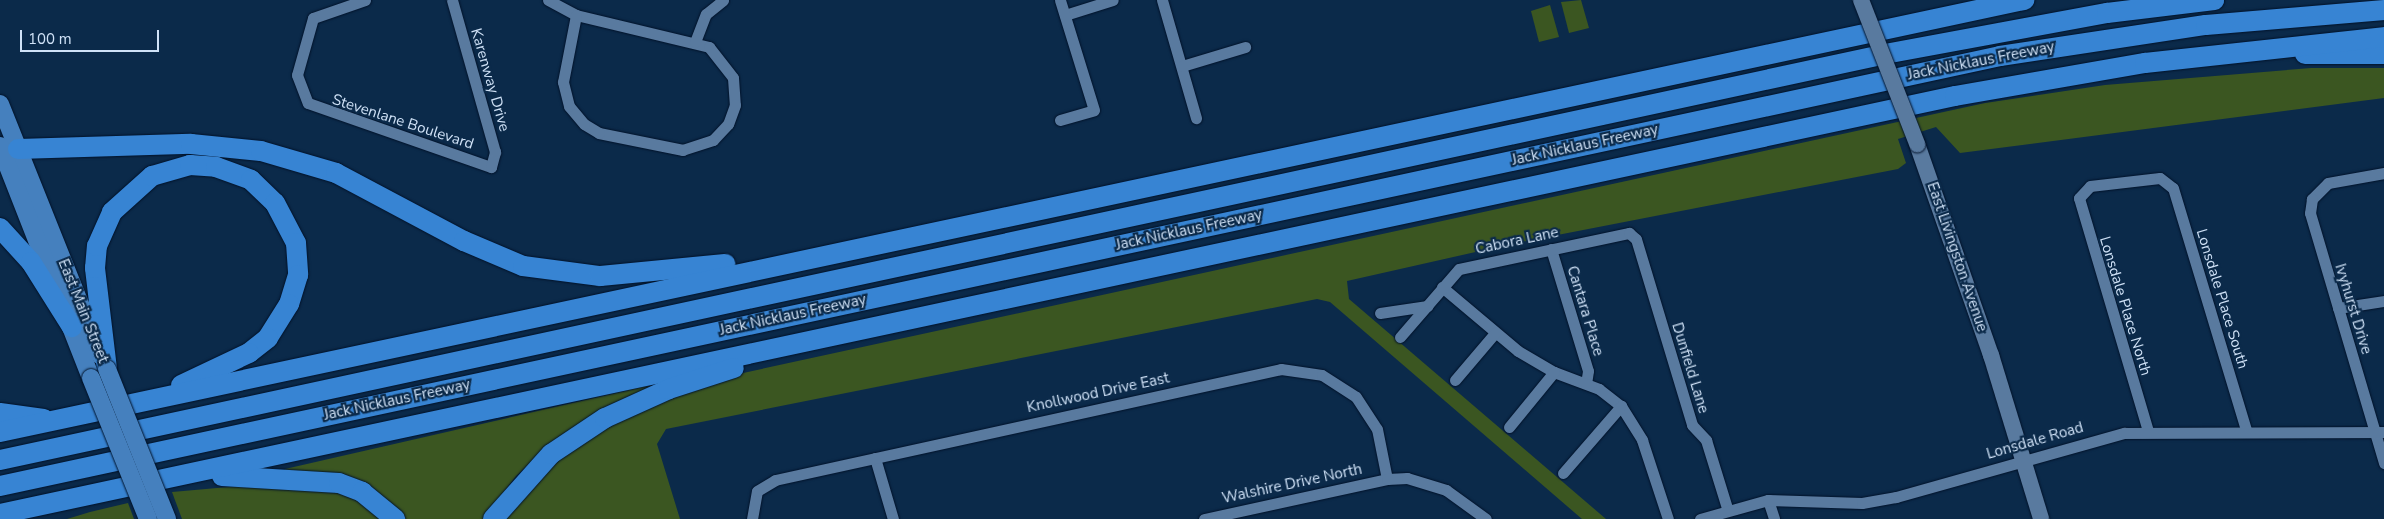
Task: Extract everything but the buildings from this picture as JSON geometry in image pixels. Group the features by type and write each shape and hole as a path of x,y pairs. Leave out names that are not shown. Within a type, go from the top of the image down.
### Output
{"highway":[{"path":"0,432 2024,0"},
{"name":"Jack Nicklaus Freeway","path":"0,460 1875,56 2098,14 2214,0"},
{"name":"Jack Nicklaus Freeway","path":"0,486 2000,56 2206,25 2384,10"},
{"path":"0,514 176,478 1946,98 2144,64 2384,37"},
{"path":"2225,54 2384,54"},
{"path":"9,147 192,144 262,151 336,173 492,255 560,272 600,276 768,259 797,261"},
{"path":"99,374 95,268 106,224 121,200 152,176 190,165 228,170 261,188 286,218 296,243 298,275 285,312 268,338 249,353 141,402"},
{"path":"0,228 22,249 72,328"},
{"path":"493,519 551,454 605,418 669,389 823,338"},
{"path":"0,413 53,421"},
{"path":"176,478 235,475 339,483 370,497 395,519"},
{"path":"48,519 126,488"}],"main road":[{"name":"East Livingston Avenue","path":"1861,0 1917,144 2023,459 2041,519"},
{"name":"East Main Street","path":"0,104 9,147 72,328 99,374 167,519"},
{"name":"East Main Street","path":"9,147 99,374 148,519"}],"street":[{"name":"Stevenlane Boulevard","path":"365,0 313,18 297,75 308,103 491,167"},
{"name":"Karenway Drive","path":"452,0 495,152 491,167"},
{"path":"548,0 576,15 695,42 719,56 733,78 735,105 728,124 713,140 691,148 646,143 591,129 569,106 563,74 576,15"},
{"path":"695,42 706,14 723,0"},
{"path":"1060,0 1094,110 1060,120"},
{"path":"1065,15 1113,0"},
{"path":"1162,0 1196,118"},
{"path":"1182,66 1246,47"},
{"name":"Ivyhurst Drive","path":"2384,173 2335,180 2316,192 2311,220 2379,432 2384,463"},
{"name":"Lonsdale Place North","path":"2148,431 2080,207 2082,191 2164,179"},
{"name":"Lonsdale Place South","path":"2164,179 2173,188 2246,430"},
{"name":"Cabora Lane","path":"1400,338 1442,287 1465,267 1629,233"},
{"name":"Dunfield Lane","path":"1629,233 1636,239 1692,425 1706,440 1727,508"},
{"name":"Cantara Place","path":"1551,249 1588,371 1586,382"},
{"path":"1442,287 1495,333 1554,372 1586,382 1621,406 1642,440 1668,519"},
{"path":"2338,308 2384,301"},
{"path":"1380,313 1426,306"},
{"path":"1455,380 1495,333"},
{"name":"Knollwood Drive East","path":"752,519 757,491 774,480 1266,371 1295,368 1334,380 1367,410 1382,443 1387,479"},
{"path":"1509,427 1554,372"},
{"path":"1563,473 1621,406"},
{"name":"Lonsdale Road","path":"1700,519 1727,508 1768,500 1862,502 2100,438 2148,431 2379,432"},
{"path":"875,458 892,519"},
{"name":"Walshire Drive North","path":"1204,519 1387,479 1428,482 1465,501 1486,519"},
{"path":"1768,500 1774,519"}],"green space":[{"path":"1581,0 1589,28 1569,33 1561,2"},
{"path":"1550,5 1559,37 1539,42 1531,11"},
{"path":"2311,68 2384,68 2384,98 1960,153 1936,127 1898,139 1906,163 1898,169 1511,244 1347,281 1349,299 1606,519 1582,519 1330,302 1317,299 666,429 657,444 680,519 497,519 588,429 720,378 1985,103 2105,85"},
{"path":"673,380 610,405 557,438 516,476 483,519 400,519 285,473 285,469"},
{"path":"251,485 350,493 387,519 182,519 172,492"},
{"path":"128,503 134,519 67,519 90,512"}]}
